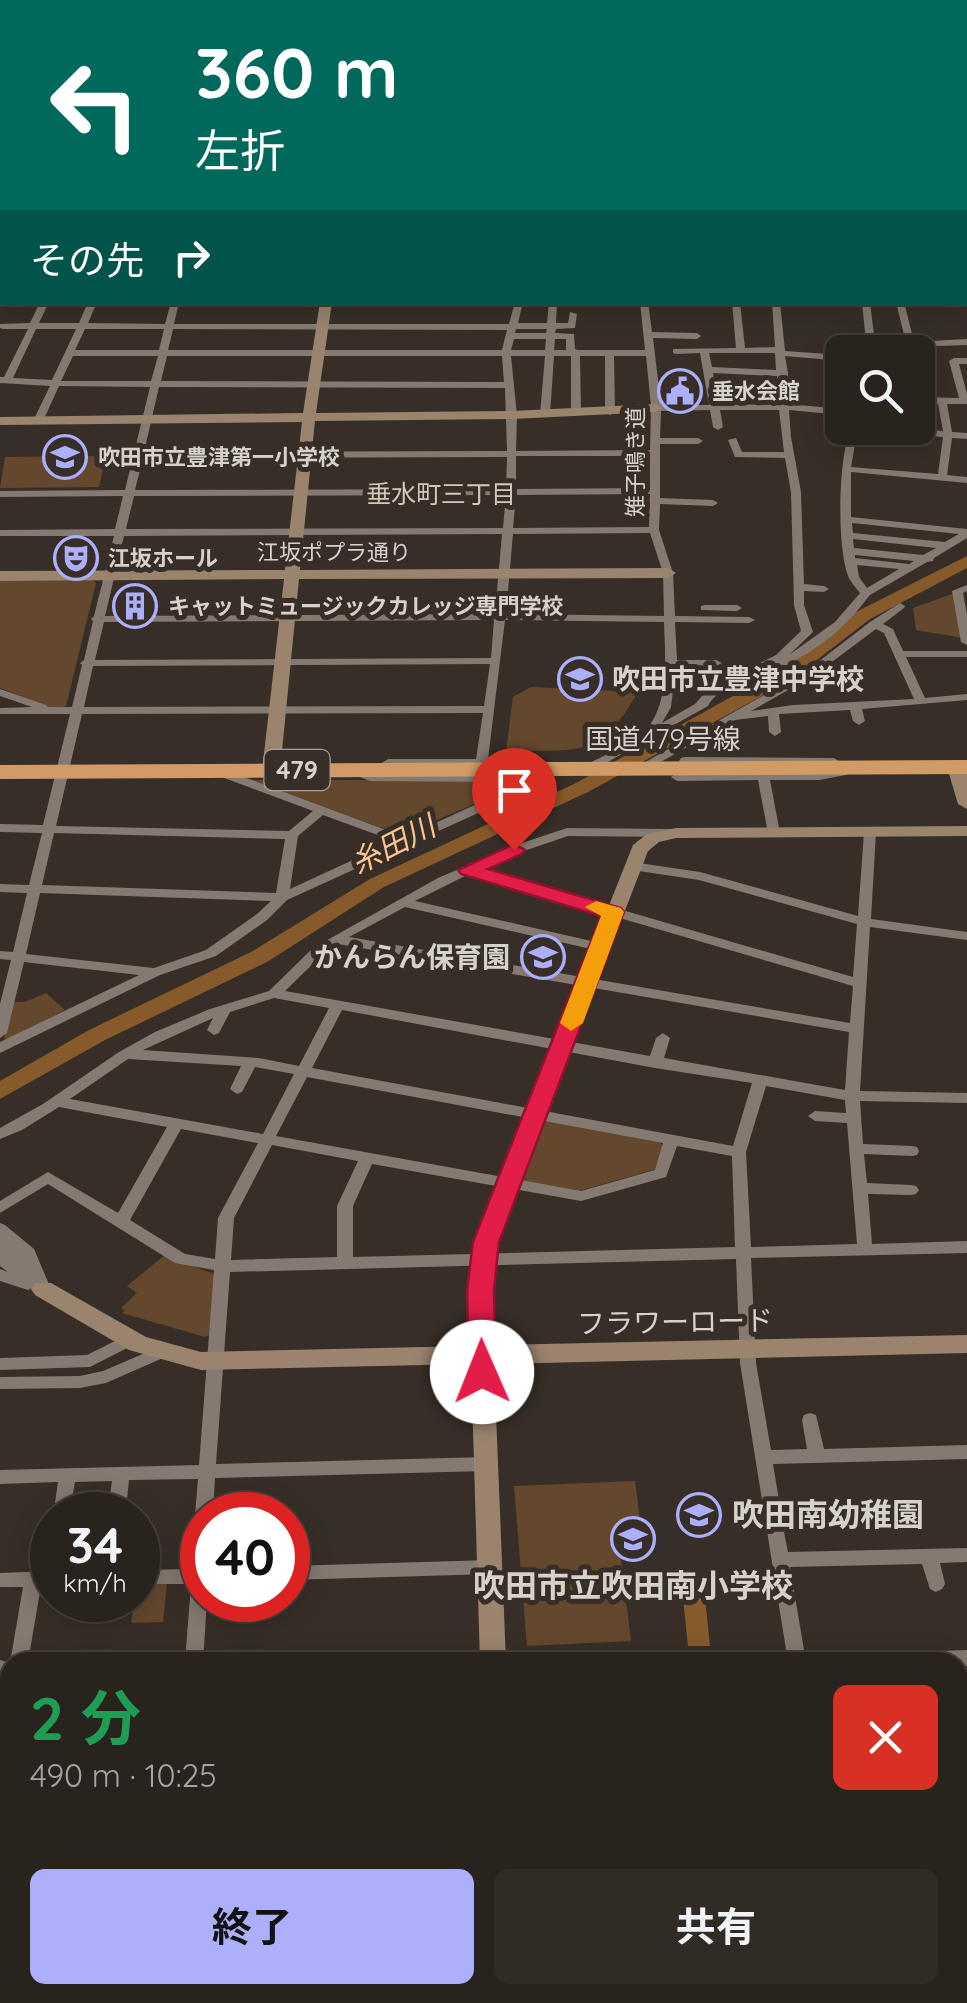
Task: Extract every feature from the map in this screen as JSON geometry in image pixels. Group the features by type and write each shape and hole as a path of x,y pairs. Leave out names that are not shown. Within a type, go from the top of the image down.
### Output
{"highway":[{"name":"国道479号線","path":"0,772 962,767"}],"street":[{"path":"44,305 3,380 509,385"},
{"path":"38,421 93,305"},
{"path":"0,1033 174,305"},
{"path":"271,770 308,417 326,305"},
{"path":"482,762 496,661 511,492 512,415 506,351 518,305"},
{"path":"545,414 553,305"},
{"name":"雉子鳴き道","path":"644,305 655,408 654,530 668,572 671,663 665,707 649,736"},
{"path":"736,305 742,351"},
{"path":"699,707 704,699 731,682 776,661 806,632 799,605 776,305"},
{"path":"866,305 870,335"},
{"path":"901,305 908,335"},
{"path":"550,331 572,326 574,314"},
{"path":"3,326 323,327 401,322 550,331 571,336 576,412"},
{"path":"595,352 597,335"},
{"path":"649,335 696,336"},
{"path":"935,343 967,342"},
{"path":"704,350 718,427"},
{"path":"608,352 610,412"},
{"path":"676,352 782,352 825,356"},
{"path":"72,353 650,353"},
{"path":"935,401 965,401 954,361 967,362"},
{"path":"707,370 783,373"},
{"path":"739,371 739,385"},
{"path":"942,401 948,434 942,478"},
{"path":"0,421 512,415 755,403 825,411"},
{"path":"935,433 967,436"},
{"path":"734,440 738,454 790,455"},
{"path":"136,455 512,454 656,447 698,441"},
{"path":"847,445 851,556 857,583 866,593"},
{"path":"846,469 967,480"},
{"path":"0,494 511,492 654,496 713,503"},
{"path":"849,520 967,533"},
{"path":"0,533 654,530"},
{"path":"591,769 789,661 866,593 967,533"},
{"path":"850,536 950,546"},
{"path":"851,556 929,558"},
{"path":"851,556 913,568"},
{"name":"江坂ポプラ通り","path":"0,576 668,572"},
{"path":"800,587 824,589"},
{"path":"966,635 957,591 967,588"},
{"path":"636,769 809,674 900,606"},
{"path":"705,608 749,620"},
{"path":"97,619 670,620 729,612"},
{"path":"804,621 842,618"},
{"path":"874,624 889,632 903,631"},
{"path":"889,632 920,700"},
{"path":"900,654 967,654"},
{"path":"749,660 776,661"},
{"path":"86,663 496,661"},
{"path":"671,663 716,663"},
{"path":"0,692 52,711"},
{"path":"716,722 773,710 967,697"},
{"path":"855,706 859,721"},
{"path":"0,711 489,709"},
{"path":"773,710 775,732"},
{"path":"685,760 815,760 864,768"},
{"path":"353,770 378,763 482,762 521,772"},
{"path":"962,767 967,804"},
{"path":"677,777 820,776 864,768"},
{"path":"353,770 370,777 521,772"},
{"path":"218,771 402,840"},
{"path":"0,1048 155,972 211,952 282,897 520,789 521,772"},
{"path":"763,776 774,832"},
{"path":"282,897 292,835 322,809"},
{"path":"0,828 292,835"},
{"path":"0,1134 29,1122 126,1054 199,1015 274,994 336,939 468,870 567,832 967,831"},
{"path":"865,1248 852,1096 870,832"},
{"path":"494,1652 482,1357 484,1258 507,1183 640,849 649,840 693,833"},
{"path":"632,866 700,876 865,922 967,936"},
{"path":"468,870 862,984"},
{"path":"0,888 282,897"},
{"path":"404,903 600,947"},
{"path":"336,939 858,1029"},
{"path":"0,954 155,972"},
{"path":"274,994 852,1096 967,1098"},
{"path":"206,1492 226,1218 337,1007"},
{"path":"214,1030 225,1010"},
{"path":"655,1063 662,1038"},
{"path":"126,1054 303,1071 739,1152"},
{"path":"237,1089 250,1063"},
{"path":"760,1081 739,1152 747,1350 795,1652"},
{"path":"58,1102 580,1196 661,1173 671,1140"},
{"path":"816,1116 854,1118"},
{"path":"120,1222 176,1124"},
{"path":"858,1148 912,1151"},
{"path":"345,1262 345,1206 367,1158"},
{"path":"0,1208 48,1177 182,1259 224,1266 967,1248"},
{"path":"860,1188 911,1190"},
{"path":"0,1229 28,1253 43,1289"},
{"name":"フラワーロード","path":"0,1243 43,1289"},
{"name":"フラワーロード","path":"0,1258 127,1341 159,1353 215,1362 967,1344"},
{"path":"0,1275 43,1289"},
{"path":"0,1364 90,1361 127,1341"},
{"path":"0,1384 80,1382 106,1377 159,1353"},
{"path":"810,1420 816,1456"},
{"path":"765,1457 967,1452"},
{"path":"0,1477 486,1464"},
{"path":"119,1492 121,1474"},
{"path":"65,1492 67,1475"},
{"path":"776,1525 834,1524"},
{"path":"781,1560 967,1555"},
{"path":"930,1556 936,1584"},
{"path":"310,1572 491,1567"},
{"path":"0,1580 30,1579"},
{"path":"23,1652 31,1622"},
{"path":"195,1652 198,1622"}],"shaded area":[{"path":"106,456 99,487 0,488 5,457"},
{"path":"0,581 96,583 66,706 54,709 0,688"},
{"path":"955,593 963,638 916,630 913,608"},
{"path":"531,687 638,692 611,730 584,747 506,751 513,697"},
{"path":"252,780 512,780 515,787 401,835"},
{"path":"46,993 65,1010 9,1040 4,1038 12,1002 25,1002"},
{"path":"549,1121 658,1141 663,1146 656,1169 579,1191 524,1182 520,1177 542,1123"},
{"path":"165,1255 216,1275 211,1334 205,1337 122,1313 125,1310 121,1308 137,1293 127,1286"},
{"path":"635,1481 644,1550 620,1552 631,1641 527,1646 514,1486"},
{"path":"160,1583 167,1583 163,1622 131,1623 160,1622"},
{"path":"683,1598 705,1598 710,1646 688,1646"}],"waterway":[{"name":"糸田川","path":"0,1091 97,1035 259,957 377,883 583,787 785,675 864,615 967,561"}],"slow traffic":[{"path":"571,1023 613,912 596,907"}],"place":[{"name":"垂水会館","path":"680,391"},
{"name":"吹田市立豊津第一小学校","path":"65,457"},
{"name":"江坂ホール","path":"76,558"},
{"name":"キャットミュージックカレッジ専門学校","path":"135,606"},
{"name":"吹田市立豊津中学校","path":"580,679"},
{"name":"かんらん保育園","path":"543,957"},
{"name":"吹田南幼稚園","path":"699,1515"},
{"name":"吹田市立吹田南小学校","path":"633,1539"}],"district":[{"name":"垂水町三丁目","path":"441,494"}],"route":[{"path":"482,1372 480,1290 486,1242 613,912 468,870 514,850"}]}
